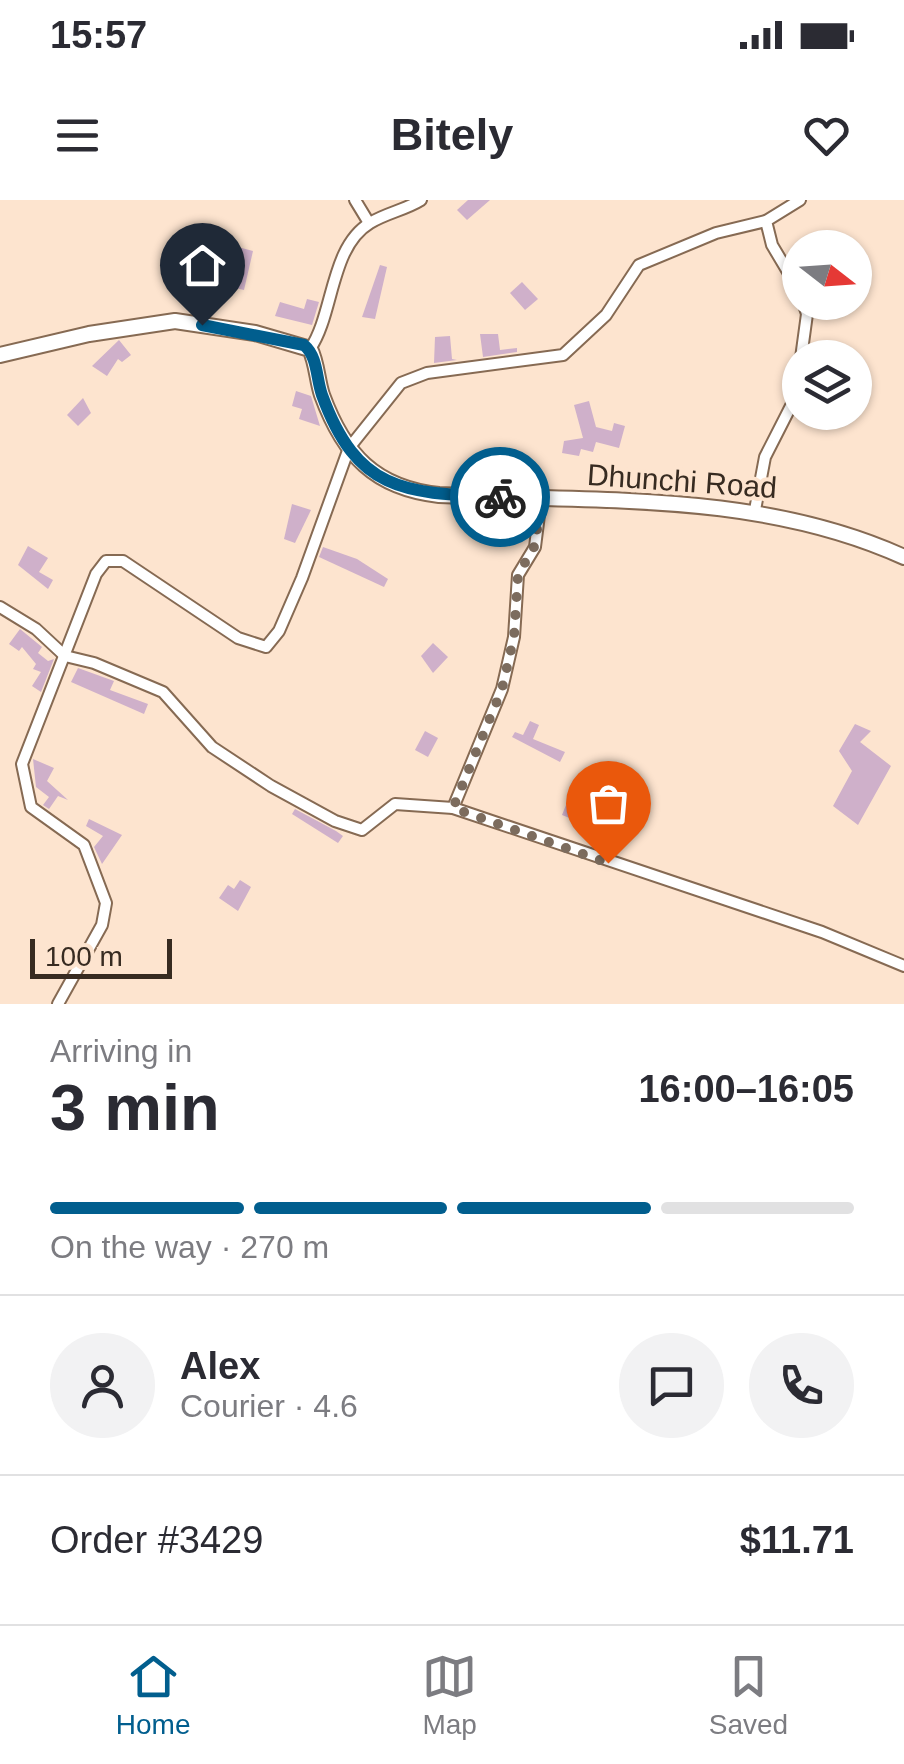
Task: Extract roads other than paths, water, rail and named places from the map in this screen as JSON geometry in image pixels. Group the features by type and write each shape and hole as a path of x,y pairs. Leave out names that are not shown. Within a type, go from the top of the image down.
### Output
{"street":[{"path":"355,200 370,223"},
{"path":"0,355 89,334 175,321 255,333 310,350 319,336 338,271 354,238 370,223 421,200"},
{"path":"58,1004 102,925 106,903 84,845 30,807 22,764 96,574 106,561 123,561 238,638 266,647 279,630 302,578 349,448 401,384 427,373 564,355 606,315 639,265 716,232 766,221 800,200"},
{"path":"766,221 772,245 782,262"},
{"name":"Dhunchi Road","path":"310,350 332,418 349,448 384,481 398,488 542,500 755,510 857,535 904,556"},
{"path":"755,510 765,457 782,424"},
{"path":"453,808 502,689 514,637 518,575 534,547 542,500"},
{"path":"0,607 36,629 66,656 94,663 163,692 212,747 335,821 362,830 395,804 453,808 838,938 904,966"}]}
